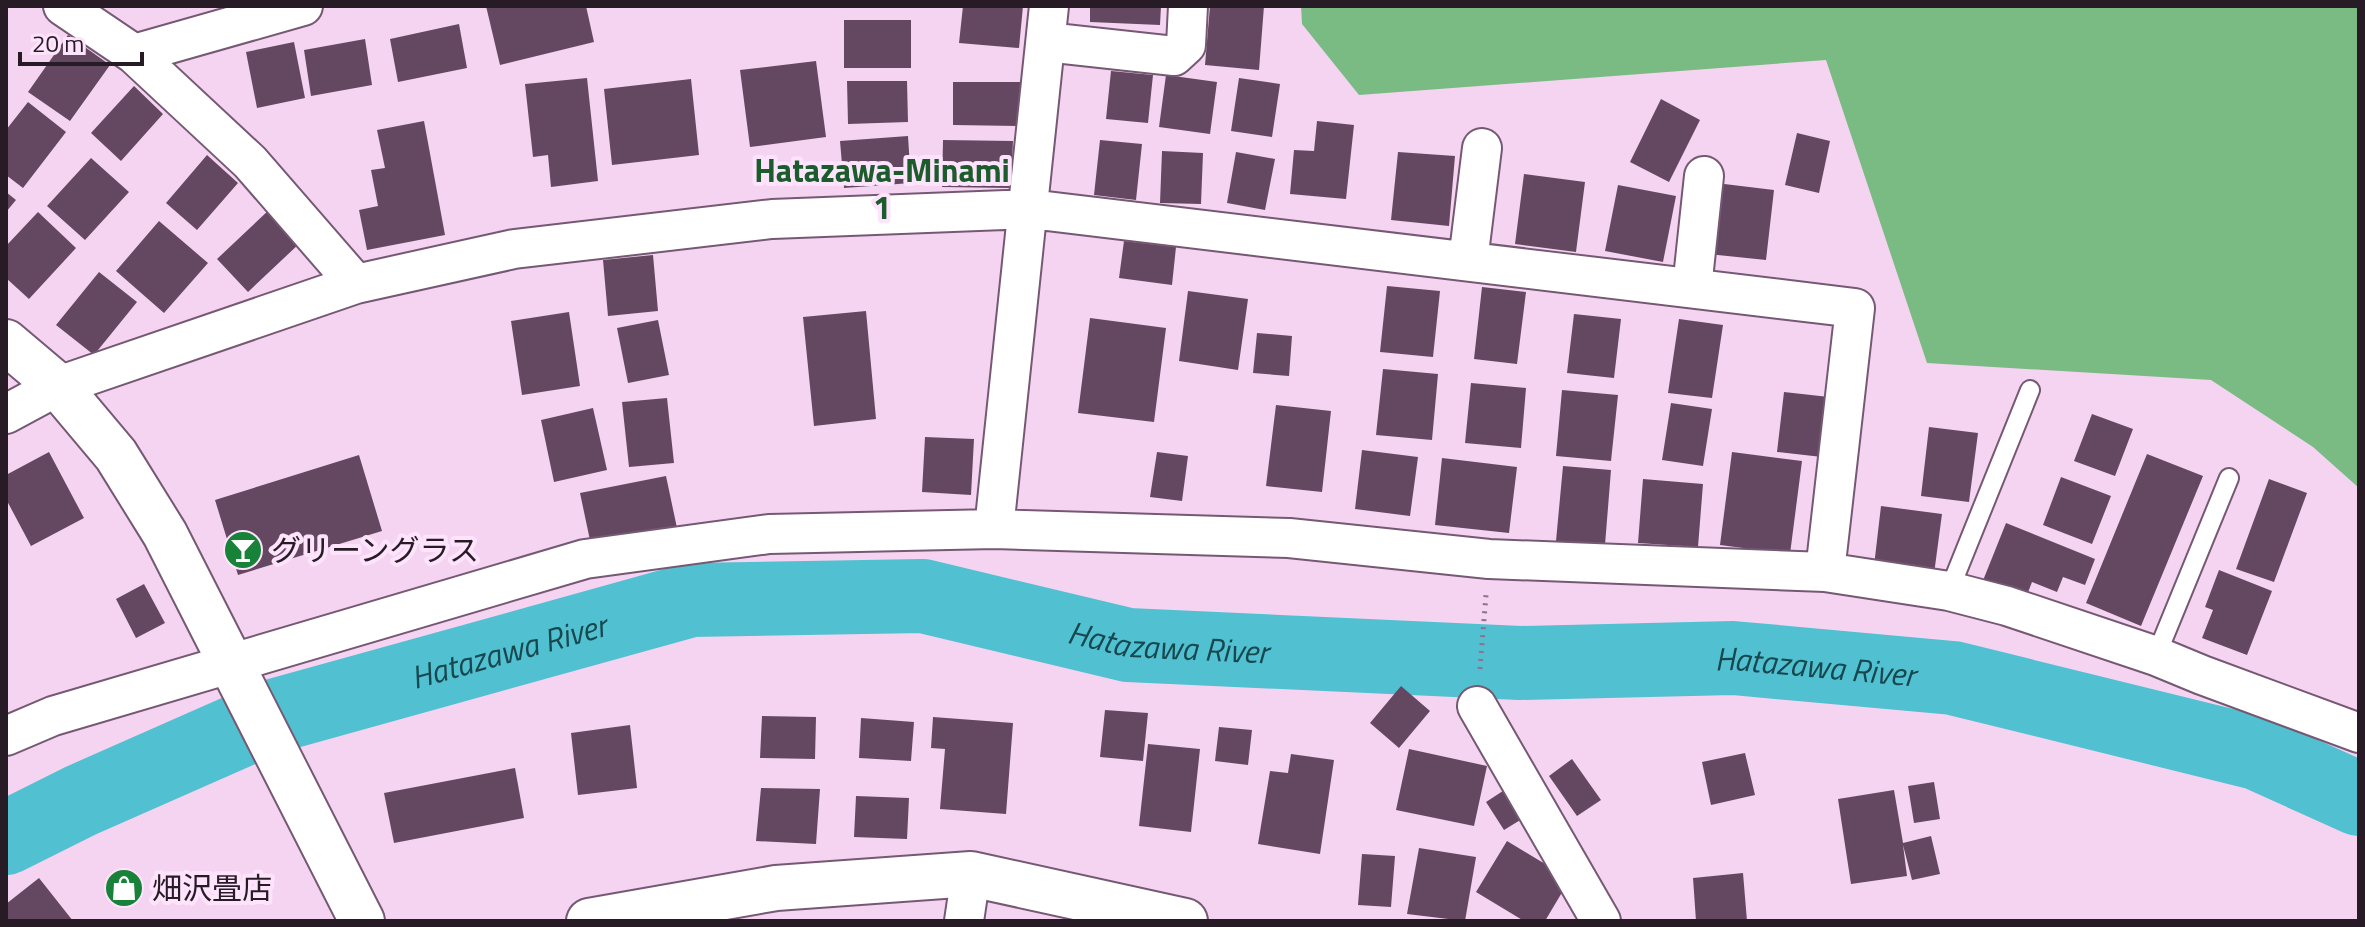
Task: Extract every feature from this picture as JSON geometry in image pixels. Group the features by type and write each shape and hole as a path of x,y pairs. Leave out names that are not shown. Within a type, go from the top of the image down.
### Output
{"street":[{"path":"63,6 134,54 250,162 356,284"},
{"path":"134,54 303,6"},
{"path":"994,529 1048,24 1174,56 1186,45 1188,6"},
{"path":"1468,261 1482,148"},
{"path":"1692,288 1704,176"},
{"path":"6,414 58,386 356,284 514,249 772,219 1030,209 1855,308 1825,572"},
{"path":"6,342 58,386 116,455 165,534 362,921"},
{"path":"6,736 53,716 585,559 769,534 994,529 1289,538 1489,559 1825,572 1949,591 2007,606 2156,656 2359,733"},
{"path":"1477,706 1601,921"},
{"path":"589,921 776,888 971,874 1185,921"},
{"path":"964,921 971,874"}],"lane":[{"path":"1949,591 2030,390"},
{"path":"2156,656 2229,478"}],"path":[{"path":"1477,706 1489,559"}],"green space":[{"path":"1301,6 2359,6 2359,488 2313,447 2211,380 1927,363 1826,60 1359,95 1302,24"}],"building":[{"path":"486,6 586,6 594,42 500,65"},
{"path":"963,6 1023,6 1019,48 959,43"},
{"path":"1090,6 1161,6 1160,25 1090,22"},
{"path":"1210,6 1264,6 1259,70 1205,65"},
{"path":"844,20 911,20 911,68 844,68"},
{"path":"459,24 467,68 398,82 390,39"},
{"path":"68,35 110,65 70,121 28,92"},
{"path":"365,39 372,85 311,96 304,50"},
{"path":"294,42 305,98 257,108 246,52"},
{"path":"816,61 826,137 750,147 740,70"},
{"path":"1111,71 1153,75 1148,123 1106,119"},
{"path":"1166,75 1217,82 1210,134 1159,127"},
{"path":"587,78 598,181 551,187 548,155 533,157 525,84"},
{"path":"1239,78 1280,84 1272,137 1231,131"},
{"path":"691,79 699,155 612,165 604,89"},
{"path":"847,81 907,81 908,122 848,124"},
{"path":"953,82 1021,82 1020,126 953,125"},
{"path":"134,86 163,114 121,161 91,133"},
{"path":"1661,99 1700,120 1669,182 1630,162"},
{"path":"28,102 66,132 23,188 6,175 6,130"},
{"path":"424,121 445,235 367,250 359,210 378,206 371,170 385,168 377,130"},
{"path":"1317,121 1354,125 1346,199 1290,194 1294,150 1314,151"},
{"path":"1797,133 1830,141 1819,193 1785,185"},
{"path":"908,136 911,183 844,188 840,141"},
{"path":"943,140 1013,141 1011,188 942,187"},
{"path":"1100,140 1142,144 1136,200 1094,195"},
{"path":"1162,151 1203,153 1201,204 1160,203"},
{"path":"1236,152 1275,159 1265,210 1227,203"},
{"path":"1398,152 1455,156 1449,226 1391,220"},
{"path":"207,155 238,183 197,230 166,203"},
{"path":"91,158 129,192 85,240 47,206"},
{"path":"1524,174 1585,182 1576,252 1515,244"},
{"path":"1716,183 1774,190 1766,260 1708,254"},
{"path":"1618,185 1676,196 1663,262 1605,251"},
{"path":"6,192 16,200 6,212"},
{"path":"270,209 301,242 248,292 217,259"},
{"path":"38,212 76,248 29,299 6,278 6,246"},
{"path":"159,221 208,263 164,313 116,271"},
{"path":"1124,241 1176,247 1172,285 1119,278"},
{"path":"653,255 658,311 608,316 603,260"},
{"path":"99,272 137,302 94,355 56,325"},
{"path":"1387,286 1440,291 1433,357 1380,352"},
{"path":"1482,287 1526,292 1517,364 1474,359"},
{"path":"1188,291 1248,299 1238,370 1179,361"},
{"path":"866,311 876,419 814,426 803,317"},
{"path":"569,312 580,386 522,395 511,321"},
{"path":"1574,314 1621,319 1614,378 1567,373"},
{"path":"1090,318 1166,328 1154,422 1078,413"},
{"path":"1679,319 1723,325 1712,398 1668,393"},
{"path":"658,320 669,375 628,383 617,328"},
{"path":"1257,333 1292,336 1289,376 1253,373"},
{"path":"1383,369 1438,374 1432,440 1376,435"},
{"path":"1471,383 1526,388 1521,448 1465,443"},
{"path":"1562,390 1618,395 1611,461 1556,456"},
{"path":"1784,392 1829,397 1822,457 1777,452"},
{"path":"667,398 674,463 629,467 622,402"},
{"path":"1671,403 1712,409 1703,466 1662,460"},
{"path":"1276,405 1331,411 1322,492 1266,486"},
{"path":"593,408 607,470 554,482 541,420"},
{"path":"2092,414 2133,429 2115,476 2074,461"},
{"path":"1929,427 1978,433 1969,502 1921,496"},
{"path":"925,437 974,439 971,495 922,492"},
{"path":"1362,450 1418,457 1410,516 1355,509"},
{"path":"49,452 84,518 31,546 6,499 6,475"},
{"path":"1157,452 1188,456 1182,501 1150,497"},
{"path":"1732,452 1802,461 1790,554 1720,545"},
{"path":"2147,454 2203,476 2141,626 2086,603"},
{"path":"359,455 382,531 238,575 215,500"},
{"path":"1442,458 1517,467 1509,533 1435,525"},
{"path":"1563,466 1611,470 1605,545 1556,541"},
{"path":"666,476 677,528 591,545 580,493"},
{"path":"2061,477 2111,496 2092,544 2043,525"},
{"path":"1643,479 1703,484 1698,547 1638,543"},
{"path":"2269,479 2307,493 2274,582 2236,569"},
{"path":"1881,506 1942,514 1934,574 1874,566"},
{"path":"2006,523 2095,559 2085,585 2063,577 2057,592 2032,582 2025,600 1982,583"},
{"path":"2219,570 2272,591 2247,655 2202,638 2213,610 2205,607"},
{"path":"144,584 165,623 136,638 116,599"},
{"path":"1401,686 1430,711 1399,748 1370,723"},
{"path":"1105,710 1148,713 1143,761 1100,757"},
{"path":"762,716 816,717 815,759 760,758"},
{"path":"933,717 1013,723 1006,814 940,809 945,749 931,748"},
{"path":"861,718 914,722 911,761 859,758"},
{"path":"630,725 637,788 578,795 571,733"},
{"path":"1219,727 1252,730 1248,765 1215,761"},
{"path":"1148,744 1200,749 1191,832 1139,826"},
{"path":"1409,749 1487,766 1474,826 1396,810"},
{"path":"1745,753 1755,795 1711,805 1702,762"},
{"path":"1291,754 1334,760 1320,854 1258,844 1270,771 1288,773"},
{"path":"1572,759 1601,800 1577,816 1549,776"},
{"path":"515,768 524,818 394,843 384,793"},
{"path":"1934,782 1940,819 1914,823 1908,786"},
{"path":"1509,787 1527,816 1504,830 1486,802"},
{"path":"761,788 820,789 816,844 756,841"},
{"path":"1894,790 1903,843 1931,836 1940,874 1912,880 1903,845 1907,876 1851,884 1838,799"},
{"path":"856,796 909,798 907,839 854,837"},
{"path":"1507,841 1570,879 1545,921 1524,921 1476,892"},
{"path":"1419,848 1476,857 1465,921 1407,914"},
{"path":"1362,854 1395,856 1391,907 1358,905"},
{"path":"1743,873 1747,921 1696,921 1693,878"},
{"path":"39,878 73,921 6,921 6,904"}],"waterway":[{"name":"Hatazawa River","path":"6,838 80,801 270,717 691,600 923,596 1128,645 1520,663 1733,658 1953,678 2257,753 2359,799"}],"place":[{"name":"グリーングラス","path":"243,550"},
{"name":"畑沢畳店","path":"124,888"}],"district":[{"name":"Hatazawa-Minami 1","path":"882,188"}]}
